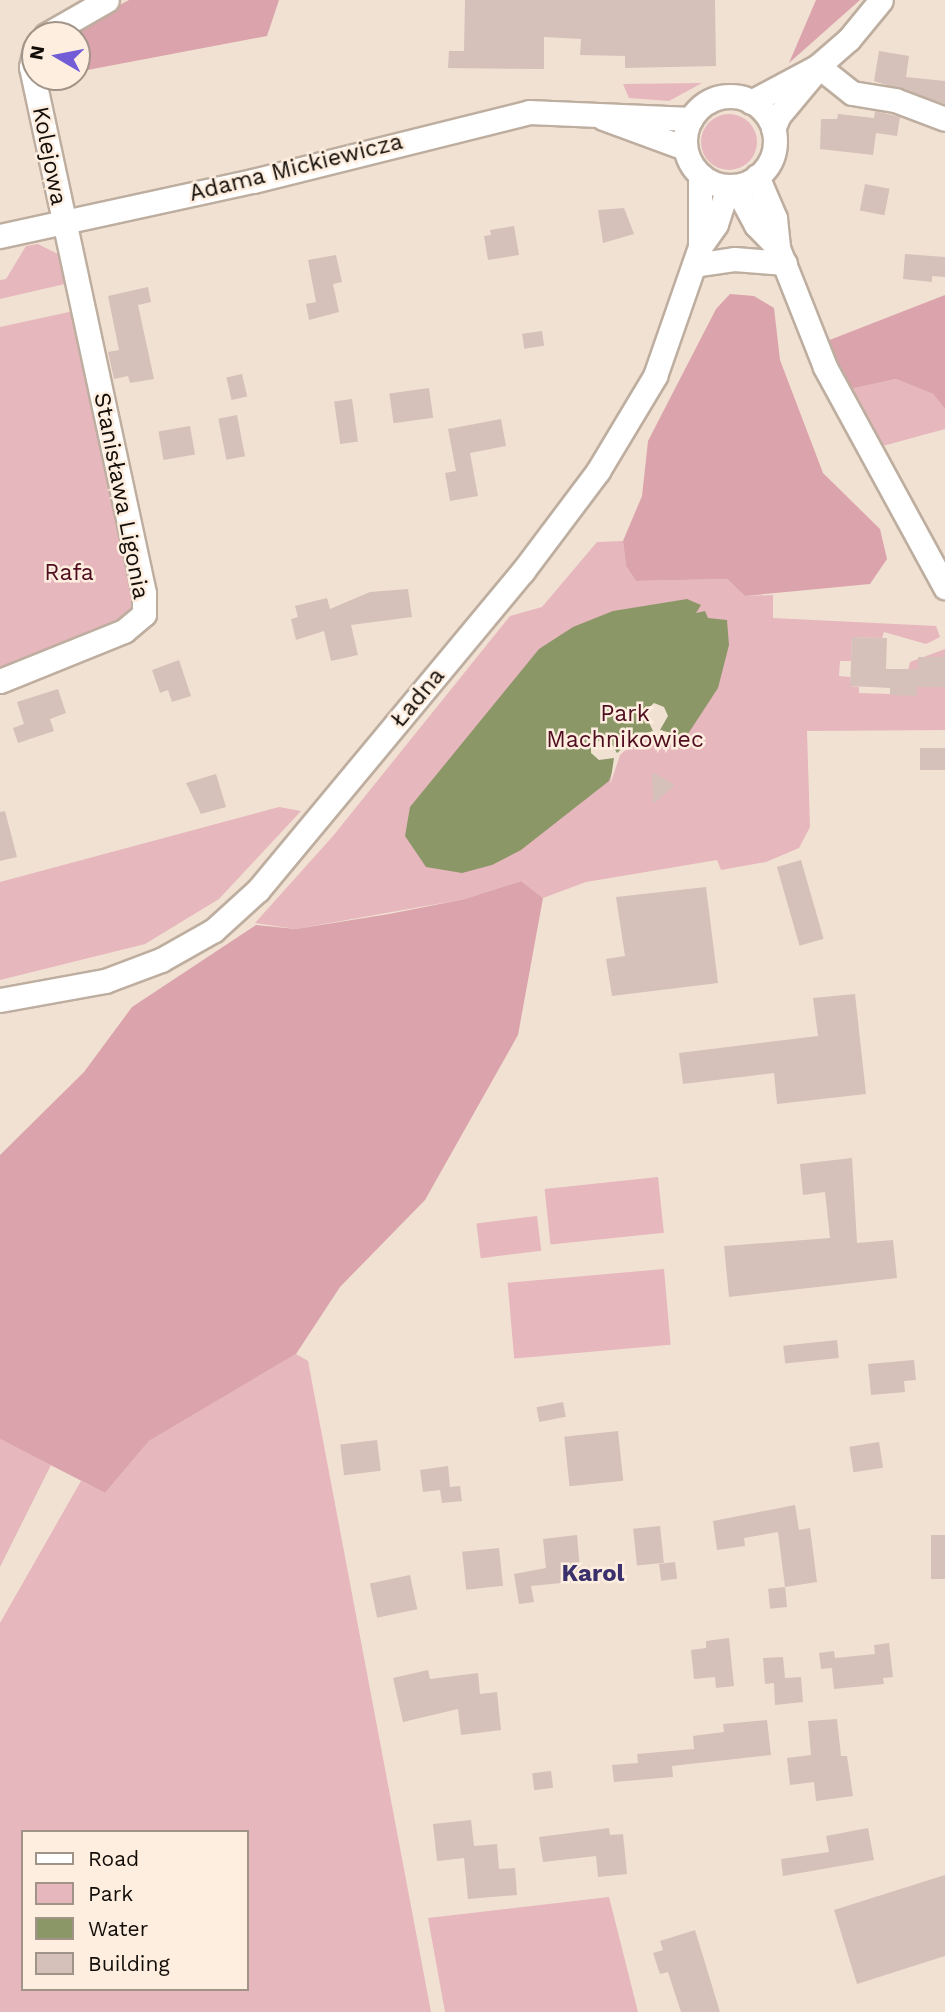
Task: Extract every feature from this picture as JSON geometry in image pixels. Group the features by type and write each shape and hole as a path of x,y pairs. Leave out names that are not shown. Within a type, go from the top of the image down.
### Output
{"street":[{"path":"70,21 107,0"},
{"path":"732,186 757,176 774,152 773,129 779,115 818,66 849,39 881,0"},
{"path":"751,102 818,66"},
{"path":"818,66 852,93 895,100 945,119"},
{"name":"Kolejowa","path":"36,91 63,222"},
{"path":"773,129 751,102 733,96 715,99 691,119 685,148 700,175 732,186 756,225 782,255"},
{"name":"Adama Mickiewicza","path":"0,236 253,181 529,112 691,119"},
{"name":"Adama Mickiewicza","path":"593,114 685,148"},
{"name":"Ładna","path":"697,256 700,175"},
{"path":"757,176 775,218 782,255 825,367 945,587"},
{"name":"Ładna","path":"0,1000 105,981 161,960 214,930 258,890 523,571 598,471 655,376 697,256 716,224 732,186"},
{"name":"Stanisława Ligonia","path":"0,681 124,631 144,614 144,593 63,222"},
{"path":"697,256 734,259 782,255"}],"green space":[{"path":"702,83 669,101 629,98 623,84"},
{"path":"723,114 735,114 745,118 753,126 757,142 753,158 745,166 735,170 723,170 713,166 705,158 701,148 701,136 705,126 713,118"},
{"path":"38,244 60,255 69,283 0,299 0,280 6,279 26,246"},
{"name":"Rafa","path":"83,309 144,614 0,681 0,327"},
{"path":"896,379 933,394 945,409 945,429 879,447 850,389"},
{"name":"Park Machnikowiec","path":"623,541 626,566 636,581 727,579 745,596 773,595 773,618 936,626 940,637 926,644 884,632 882,638 852,637 851,661 840,661 839,676 850,677 850,686 859,687 859,693 917,695 908,671 910,662 945,649 945,730 807,731 810,827 799,848 766,862 721,870 717,860 586,882 543,898 521,881 465,899 296,929 255,923 333,836 510,616 542,607 597,542"},
{"path":"279,807 301,811 219,899 145,944 0,980 0,882"},
{"path":"658,1177 664,1233 550,1245 545,1189"},
{"path":"537,1216 541,1251 481,1258 476,1223"},
{"path":"664,1269 671,1345 514,1358 508,1283"},
{"path":"296,1354 308,1361 431,2012 0,2012 0,1623 81,1481 105,1493 149,1441"},
{"path":"0,1439 51,1465 0,1567"},
{"path":"609,1897 638,2012 445,2012 428,1918"}],"shaded area":[{"path":"129,0 279,0 267,36 91,69 91,21"},
{"path":"816,0 860,0 789,63"},
{"path":"730,294 754,296 774,308 780,360 823,473 880,529 887,559 870,584 745,596 727,579 636,581 626,566 623,541 642,496 648,441 716,309"},
{"path":"945,295 945,409 933,394 896,379 850,389 827,341"},
{"path":"521,881 543,898 518,1035 425,1200 340,1287 296,1354 149,1441 105,1493 0,1439 0,1155 84,1072 132,1007 256,925 296,929 389,914 465,899"}],"water":[{"path":"687,599 701,605 696,613 705,611 708,618 727,620 729,645 718,688 686,737 653,731 621,748 609,781 521,850 492,865 462,873 426,867 405,836 410,807 539,649 573,627 613,611"}],"pier":[{"path":"654,703 664,707 668,716 660,730 686,737 684,740 660,734 639,738 620,755 610,785 614,758 599,760 591,753 591,744 608,737 617,753 638,735 653,731 644,712"}],"building":[{"path":"465,0 715,0 716,66 625,68 625,56 580,55 581,39 544,37 544,69 448,68 449,51 464,51"},
{"path":"879,51 909,56 906,77 945,81 945,104 874,81"},
{"path":"875,111 900,117 897,136 876,133 873,155 820,149 821,119 837,119 838,114 874,118"},
{"path":"865,184 890,189 884,215 860,211"},
{"path":"624,208 634,234 603,243 598,210"},
{"path":"514,226 519,255 488,260 484,236 491,235 490,230"},
{"path":"905,254 945,257 945,277 932,276 932,282 903,279"},
{"path":"336,255 342,282 333,284 339,312 309,320 306,304 316,302 308,260"},
{"path":"148,287 151,302 138,305 154,379 130,383 128,376 114,379 108,352 119,350 108,296"},
{"path":"542,331 544,346 524,349 522,334"},
{"path":"242,374 247,396 232,400 226,378"},
{"path":"429,388 433,418 394,423 389,394"},
{"path":"352,399 358,442 340,444 334,402"},
{"path":"237,415 245,456 226,460 218,419"},
{"path":"501,419 506,446 470,453 478,496 450,501 445,473 456,471 448,429"},
{"path":"190,426 195,455 164,460 158,432"},
{"path":"408,589 412,617 351,625 358,655 331,661 324,631 296,640 291,619 298,617 295,606 327,598 330,609 370,592"},
{"path":"852,637 887,638 886,669 918,669 918,657 945,657 945,687 917,687 917,696 890,695 890,688 850,686"},
{"path":"179,660 191,696 172,702 168,690 160,693 152,670"},
{"path":"58,689 66,713 50,719 54,731 18,743 13,728 24,724 17,702"},
{"path":"920,748 945,748 945,770 920,770"},
{"path":"652,772 675,785 653,804"},
{"path":"216,774 226,807 201,814 186,783"},
{"path":"5,811 17,857 0,861 0,812"},
{"path":"801,860 824,939 800,946 777,867"},
{"path":"706,887 718,983 612,996 606,959 625,956 616,897"},
{"path":"855,994 866,1094 777,1104 774,1073 683,1084 679,1053 818,1036 813,998"},
{"path":"852,1158 857,1243 893,1240 897,1278 729,1297 724,1246 830,1238 825,1192 803,1195 800,1164"},
{"path":"837,1340 839,1358 785,1364 783,1346"},
{"path":"914,1360 916,1380 904,1381 905,1392 871,1395 868,1364"},
{"path":"563,1402 566,1417 539,1422 536,1407"},
{"path":"618,1431 623,1481 570,1486 564,1437"},
{"path":"377,1440 381,1471 344,1475 340,1445"},
{"path":"879,1442 883,1468 853,1472 849,1447"},
{"path":"448,1466 450,1487 460,1486 462,1501 442,1503 440,1490 423,1492 420,1470"},
{"path":"795,1505 799,1530 810,1528 817,1582 785,1587 778,1532 744,1538 745,1546 717,1550 713,1521"},
{"path":"660,1526 664,1563 637,1566 633,1529"},
{"path":"577,1535 581,1581 531,1586 534,1602 519,1604 514,1574 546,1568 543,1539"},
{"path":"931,1535 945,1535 945,1579 931,1579"},
{"path":"499,1548 503,1586 466,1590 462,1552"},
{"path":"675,1562 677,1579 661,1581 659,1564"},
{"path":"410,1575 417,1609 377,1618 370,1584"},
{"path":"785,1587 787,1607 770,1609 768,1589"},
{"path":"729,1638 734,1686 716,1688 715,1677 694,1679 691,1650 706,1648 706,1641"},
{"path":"889,1643 893,1677 883,1678 884,1684 834,1689 832,1668 821,1669 819,1653 834,1651 835,1658 875,1654 874,1645"},
{"path":"783,1657 785,1678 801,1677 803,1702 775,1705 774,1683 765,1684 763,1658"},
{"path":"428,1670 430,1679 478,1673 480,1694 497,1692 501,1730 461,1735 458,1709 403,1722 393,1678"},
{"path":"837,1719 841,1756 847,1756 853,1796 816,1801 814,1782 790,1785 787,1758 811,1755 808,1721"},
{"path":"767,1720 771,1755 672,1766 673,1777 614,1782 612,1765 638,1763 637,1754 694,1749 693,1736 724,1732 723,1724"},
{"path":"551,1771 553,1788 534,1790 532,1773"},
{"path":"471,1820 474,1846 497,1844 499,1869 515,1868 517,1895 468,1899 464,1858 437,1861 433,1824"},
{"path":"609,1828 610,1835 623,1834 627,1874 598,1877 596,1856 543,1862 539,1837"},
{"path":"868,1828 874,1860 783,1876 781,1859 829,1852 826,1836"},
{"path":"945,1875 945,1956 857,1984 834,1910"},
{"path":"695,1930 720,2012 681,2012 668,1972 660,1974 653,1953 663,1950 660,1941"}],"district":[{"name":"Karol","path":"593,1574"}]}
